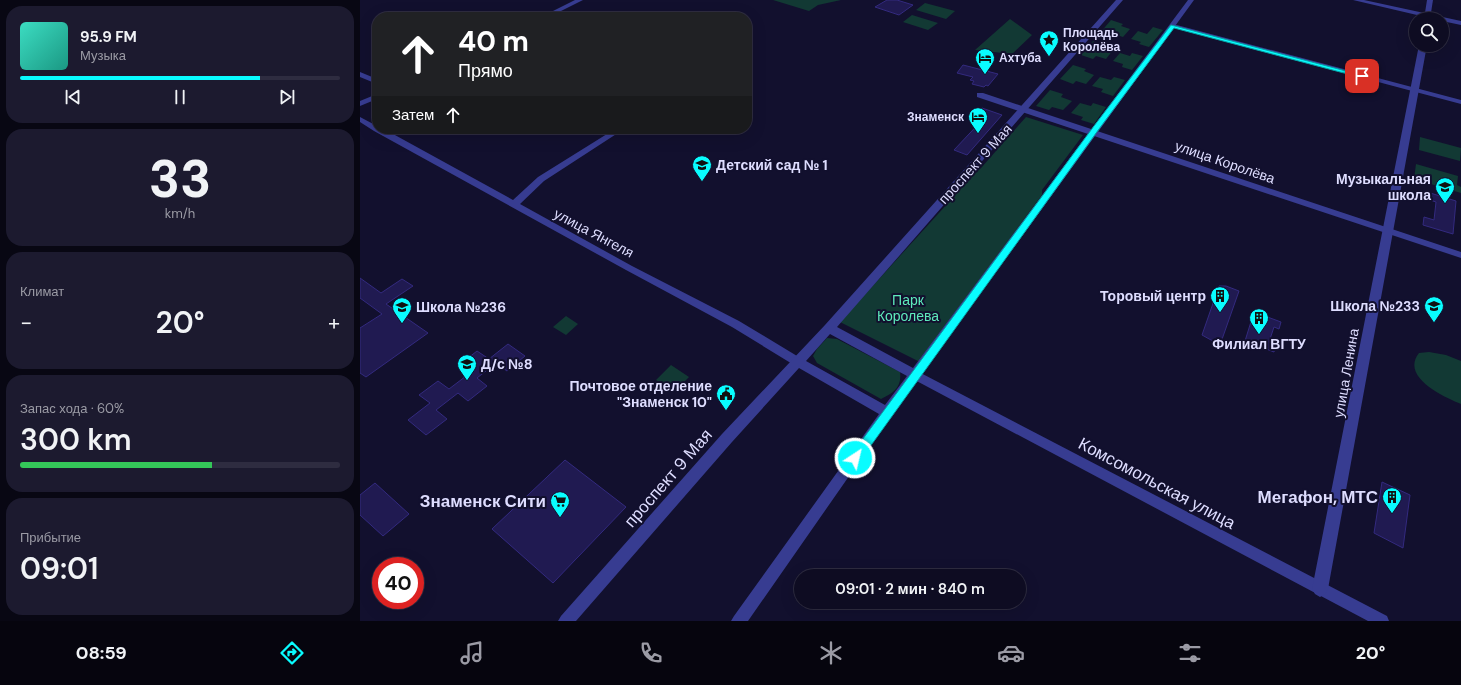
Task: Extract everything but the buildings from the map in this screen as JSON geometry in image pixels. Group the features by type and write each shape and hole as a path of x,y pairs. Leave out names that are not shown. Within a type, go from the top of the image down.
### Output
{"street":[{"path":"555,12 580,0"},
{"name":"проспект 9 Мая","path":"566,621 727,438 829,328 1120,0"},
{"path":"739,621 794,546 887,412 998,265 1093,132 1191,0"},
{"path":"1356,0 1409,13"},
{"path":"1429,12 1430,0"},
{"path":"1449,21 1461,23"},
{"path":"1173,26 1461,102"},
{"name":"улица Ленина","path":"1320,589 1422,52"},
{"path":"360,74 372,80"},
{"name":"улица Королёва","path":"980,95 1461,255"},
{"path":"360,104 372,98"},
{"name":"улица Янгеля","path":"360,119 372,126"},
{"name":"улица Янгеля","path":"386,134 514,204 543,222 711,311 798,362"},
{"path":"514,204 541,179 612,134"},
{"path":"829,328 915,375"},
{"path":"798,362 887,412"},
{"name":"Комсомольская улица","path":"915,375 1382,621"}],"green space":[{"path":"773,0 841,0 818,5 809,11"},
{"path":"925,3 955,11 946,19 916,10"},
{"path":"912,15 938,23 928,30 903,22"},
{"path":"1010,19 1032,35 1012,54 975,50"},
{"path":"1111,20 1123,24 1121,26 1130,29 1123,37 1114,34 1112,37 1100,33"},
{"path":"1153,27 1163,30 1149,47 1139,44 1141,42 1131,39 1138,31 1147,34"},
{"path":"1093,41 1105,45 1103,48 1113,50 1106,59 1096,56 1093,59 1081,55"},
{"path":"1120,53 1130,56 1132,53 1143,56 1132,70 1122,67 1123,64 1113,61"},
{"path":"1073,65 1086,69 1084,71 1094,75 1086,84 1076,81 1073,84 1060,79"},
{"path":"1100,77 1111,80 1114,77 1125,80 1113,96 1101,92 1103,89 1092,86"},
{"path":"1050,90 1063,94 1061,97 1072,101 1063,110 1052,107 1049,110 1036,106"},
{"path":"1080,103 1091,106 1093,103 1106,107 1094,124 1081,120 1083,117 1071,113"},
{"name":"Парк Королева","path":"1026,117 1083,135 1042,190 1042,195 920,362 840,322 981,168"},
{"path":"1420,137 1461,148 1460,161 1419,150"},
{"path":"1416,164 1458,176 1457,185 1461,187 1461,193 1414,179"},
{"path":"566,316 578,324 566,335 553,327"},
{"path":"827,338 837,339 900,372 900,382 896,389 881,399 817,363 813,356"},
{"path":"1429,352 1446,355 1461,361 1461,404 1435,391 1419,378 1415,370 1415,362 1419,353"},
{"path":"671,365 689,377 674,392 656,380"}],"place":[{"name":"Площадь Королёва","path":"1049,57"},
{"name":"Ахтуба","path":"985,75"},
{"name":"Знаменск","path":"978,134"},
{"name":"Детский сад № 1","path":"702,182"},
{"name":"Музыкальная школа","path":"1445,204"},
{"name":"Торовый центр","path":"1220,313"},
{"name":"Школа №233","path":"1434,323"},
{"name":"Школа №236","path":"402,324"},
{"name":"Филиал ВГТУ","path":"1259,335"},
{"name":"Д/с №8","path":"467,381"},
{"name":"Почтовое отделение \"Знаменск 10\"","path":"726,411"},
{"name":"Мегафон, МТС","path":"1392,514"},
{"name":"Знаменск Сити","path":"560,518"}],"route":[{"path":"855,458 887,412 998,265 1096,127 1173,26 1362,76"}]}
